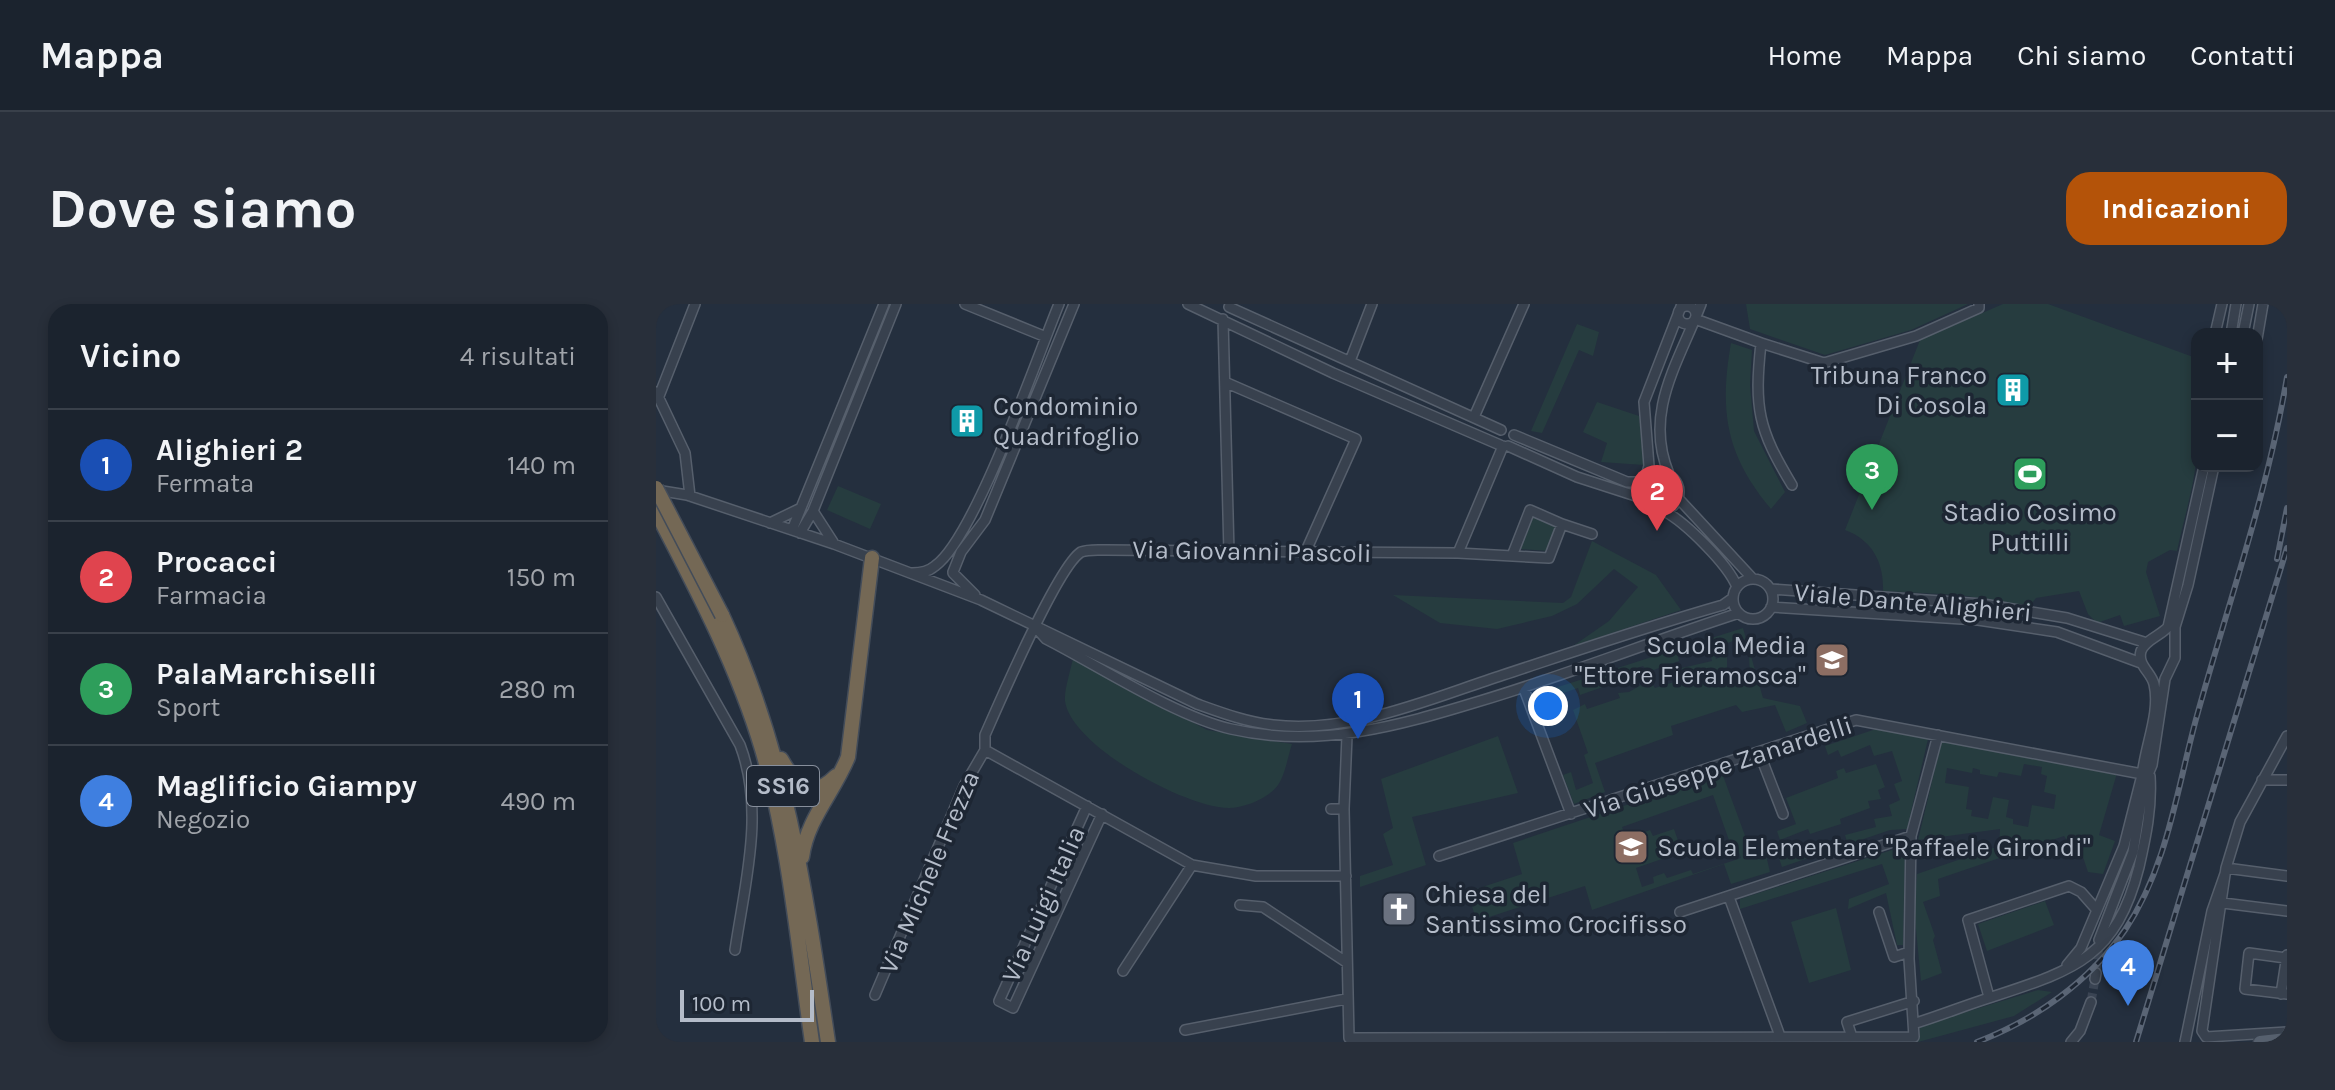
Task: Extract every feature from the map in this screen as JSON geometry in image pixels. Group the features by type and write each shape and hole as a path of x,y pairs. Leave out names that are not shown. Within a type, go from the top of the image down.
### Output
{"highway":[{"name":"SS16","path":"658,489 717,617 762,750 808,965 828,1042"},
{"name":"SS16","path":"656,511 749,674 774,746 800,869 812,1042"},
{"path":"800,869 804,841 848,757 872,558"},
{"path":"774,746 796,785 808,790 826,786 842,771"}],"main road":[{"path":"2260,1042 2287,1039"}],"street":[{"path":"690,496 685,453 657,394 695,304"},
{"path":"796,532 801,506 884,304"},
{"path":"796,532 813,511 896,304"},
{"path":"965,304 1046,337"},
{"path":"1059,304 972,515 932,574 939,583 950,581 961,552 985,520 1074,304"},
{"path":"1188,304 1212,308 1223,319 1333,373 1577,477 1642,498 1648,507 1675,517 1734,578 1737,587 1733,598 1739,613"},
{"path":"1350,361 1372,304"},
{"path":"1474,417 1524,304"},
{"path":"1664,511 1678,498 1678,485 1669,474 1658,422 1672,371 1701,304"},
{"path":"1695,319 1824,363 1916,336 1979,308 1979,304"},
{"path":"2216,328 2222,304"},
{"path":"2232,328 2236,304"},
{"path":"2244,328 2249,304"},
{"path":"2259,328 2263,304"},
{"path":"1229,553 1223,319 1228,306 1501,430 1509,429 1514,435 1627,482 1644,481 1656,473 1669,474"},
{"path":"1642,498 1649,466 1644,402 1680,308 1691,307 1695,319"},
{"path":"1761,343 1756,401 1760,424 1792,485"},
{"path":"1227,383 1356,439 1305,553"},
{"path":"1501,430 1497,438 1504,446"},
{"path":"1458,553 1504,446 1514,435"},
{"path":"2099,940 2133,852 2154,713 2155,685 2145,667 2141,650 2147,643 2158,639 2168,627 2185,564 2203,472"},
{"path":"2055,975 2073,961 2124,846 2144,777 2165,679 2175,658 2173,647 2213,472"},
{"name":"Viale Dante Alighieri","path":"658,489 690,496 834,544 939,583 1233,718 1275,726 1345,722 1392,713 1723,605 1733,598"},
{"name":"Viale Dante Alighieri","path":"1678,498 1753,579 1771,589 1983,604 2067,618 2147,643"},
{"path":"770,523 801,506"},
{"path":"1512,556 1530,510 1592,534"},
{"path":"813,511 834,544"},
{"name":"Via Giovanni Pascoli","path":"1035,628 1069,565 1082,552 1153,549 1229,553 1458,553 1549,558 1562,524"},
{"path":"911,573 947,565 953,572"},
{"name":"Viale Dante Alighieri","path":"953,572 981,600"},
{"path":"1737,587 1753,579"},
{"name":"Viale Dante Alighieri","path":"1771,589 1771,607"},
{"path":"656,597 740,745 748,767 753,823 735,950"},
{"name":"Viale Dante Alighieri","path":"1035,628 1046,639 1189,715 1229,729 1274,737 1347,736 1397,726 1524,688 1739,613 1757,619 1771,607 1968,619 2057,632 2145,667"},
{"name":"Via Michele Frezza","path":"875,995 964,786 985,750 985,735 1035,628"},
{"path":"2158,639 2173,647"},
{"path":"2145,667 2159,674 2170,669"},
{"path":"1524,688 1510,682 1517,671 1529,676 1524,688 1571,814"},
{"name":"Via Giuseppe Zanardelli","path":"1439,856 1856,720 2144,777"},
{"path":"1345,722 1354,727 1347,736 1344,809 1349,1038 1914,1037 1916,1023 1909,952 1911,836 1938,735"},
{"path":"2185,1042 2212,911 2240,822 2287,736"},
{"path":"985,750 1192,865 1230,874 1346,876"},
{"path":"1759,752 1783,814"},
{"path":"1916,1023 2055,975 2089,956 2124,916 2150,816 2144,777"},
{"path":"2262,780 2287,780"},
{"name":"Via Luigi Italia","path":"1087,806 999,1001 1013,1008 1102,814"},
{"path":"1331,809 1344,809"},
{"path":"1680,912 1911,836"},
{"path":"1123,971 1192,865"},
{"path":"2226,870 2287,876"},
{"path":"2226,870 2202,1025 2206,1037 2287,1032"},
{"path":"1989,997 1968,920 2069,886 2081,892 2096,909"},
{"path":"1729,897 1780,1036"},
{"path":"2223,903 2287,911"},
{"path":"1240,905 1263,907 1346,962"},
{"path":"1879,912 1894,957 1909,952"},
{"path":"2286,958 2249,953 2245,989 2284,994 2287,952"},
{"path":"1185,1030 1346,999"},
{"path":"1852,1037 1847,1022 1914,1001"},
{"path":"2079,1042 2091,1002"},
{"path":"2071,1042 2080,1031"}],"green space":[{"path":"1746,304 1968,304 1911,330 1825,355 1750,329"},
{"name":"Stadio Cosimo Puttilli","path":"2003,304 2048,304 2191,356 2191,472 2194,472 2189,501 2177,551 2170,550 2148,562 2146,572 2160,616 2124,626 2120,615 2097,623 2088,614 2079,591 2036,598 2030,606 1960,595 1883,591 1879,562 1874,553 1862,540 1845,530 1920,340"},
{"path":"1577,324 1599,332 1593,356 1579,350 1542,433 1531,431"},
{"path":"1731,343 1752,350 1750,385 1754,431 1785,492 1771,509 1744,470 1730,432 1726,390"},
{"path":"1597,402 1639,416 1644,465 1601,462 1607,443 1583,432"},
{"path":"838,486 881,504 870,529 827,510"},
{"path":"1533,514 1558,524 1549,551 1519,549"},
{"path":"1592,541 1656,575 1681,610 1573,646 1609,621 1638,587 1614,569 1577,604 1552,616 1497,629 1440,623 1393,595 1563,603 1571,597"},
{"path":"1743,628 1763,698 1800,706 1807,723 1786,732 1775,705 1742,712 1736,705 1671,726 1673,735 1595,763 1605,792 1574,804 1563,775 1571,772 1576,790 1593,783 1584,755 1588,753 1573,710 1585,704 1587,709 1620,698 1618,693 1629,692 1651,682 1655,688 1683,679 1682,668 1712,661 1710,653 1714,652 1716,659 1727,653 1727,671 1732,680 1750,675 1749,656 1741,638 1725,644 1722,638 1677,652 1679,661 1648,672 1643,666 1616,675 1617,682 1580,695 1578,688 1549,698 1556,719 1547,722 1539,693"},
{"path":"1073,658 1207,730 1292,744 1278,785 1256,801 1229,808 1186,798 1133,771 1108,755 1072,719 1065,696"},
{"path":"1876,729 1928,739 1907,829 1890,830 1782,867 1778,855 1784,857 1814,845 1817,852 1847,842 1845,835 1876,827 1874,819 1892,816 1889,805 1900,800 1894,784 1902,781 1892,751 1874,756 1870,745 1841,757 1838,750 1828,755 1825,746"},
{"path":"1498,736 1518,793 1412,817 1426,865 1360,887 1360,876 1393,865 1383,834 1393,828 1381,779"},
{"path":"1942,740 2117,773 2099,835 2115,841 2103,874 2088,872 2078,842 2069,843 2064,836 1938,879 1940,896 1923,902 1935,936 1933,940 1942,973 1921,981 1914,909 1917,874 1999,846 2000,829 1918,840","holes":["2024,764 2042,767 2041,774 2047,776 2044,792 2056,795 2054,809 2032,805 2028,827 2013,824 2013,819 2006,817 2009,800 1993,797 1988,819 1971,816 1972,810 1966,809 1969,787 1945,783 1947,768 1972,773 1973,768 1980,770 1980,774 1997,777 1999,772 2021,776"]},
{"path":"1876,764 1885,787 1878,790 1881,799 1868,801 1870,808 1840,819 1841,824 1810,834 1808,829 1780,840 1777,831 1796,824 1786,798 1838,778 1836,771 1844,768 1846,773"},
{"name":"Scuola Elementare \"Raffaele Girondi\"","path":"1722,773 1751,852 1765,851 1770,872 1731,884 1724,864 1592,910 1585,886 1477,921 1467,892 1522,874 1513,843","holes":["1713,795 1731,846 1736,844 1741,858 1693,874 1691,870 1667,878 1664,873 1653,877 1654,883 1642,887 1636,868 1682,852 1674,829 1653,836 1650,830 1639,834 1640,840 1629,844 1622,827"]},
{"path":"1898,848 1905,849 1903,945 1897,945 1886,893 1848,909 1849,899 1889,884 1882,864 1740,909 1740,899"},
{"path":"2045,901 2054,925 1987,951 1978,924"},
{"path":"1836,908 1851,970 1809,983 1791,922"},
{"path":"2038,990 2052,992 2014,1016 1918,1042 1920,1026"}],"tunnel":[{"path":"2096,973 2099,944"},
{"path":"2091,1002 2095,979"}],"railway":[{"path":"1977,1042 2020,1023 2078,982 2111,949 2140,905 2170,824 2198,712 2259,504 2287,377"},
{"path":"2277,559 2287,508"},
{"path":"2136,1042 2287,548"}],"place":[{"name":"Tribuna Franco Di Cosola","path":"2013,390"},
{"name":"Condominio Quadrifoglio","path":"967,421"},
{"name":"Stadio Cosimo Puttilli","path":"2030,474"},
{"name":"PalaMarchiselli","path":"1872,510"},
{"name":"Procacci","path":"1657,531"},
{"name":"Scuola Media \"Ettore Fieramosca\"","path":"1832,660"},
{"name":"Alighieri 2","path":"1358,739"},
{"name":"Scuola Elementare \"Raffaele Girondi\"","path":"1631,847"},
{"name":"Chiesa del Santissimo Crocifisso","path":"1399,909"},
{"name":"Maglificio Giampy","path":"2128,1006"}]}
